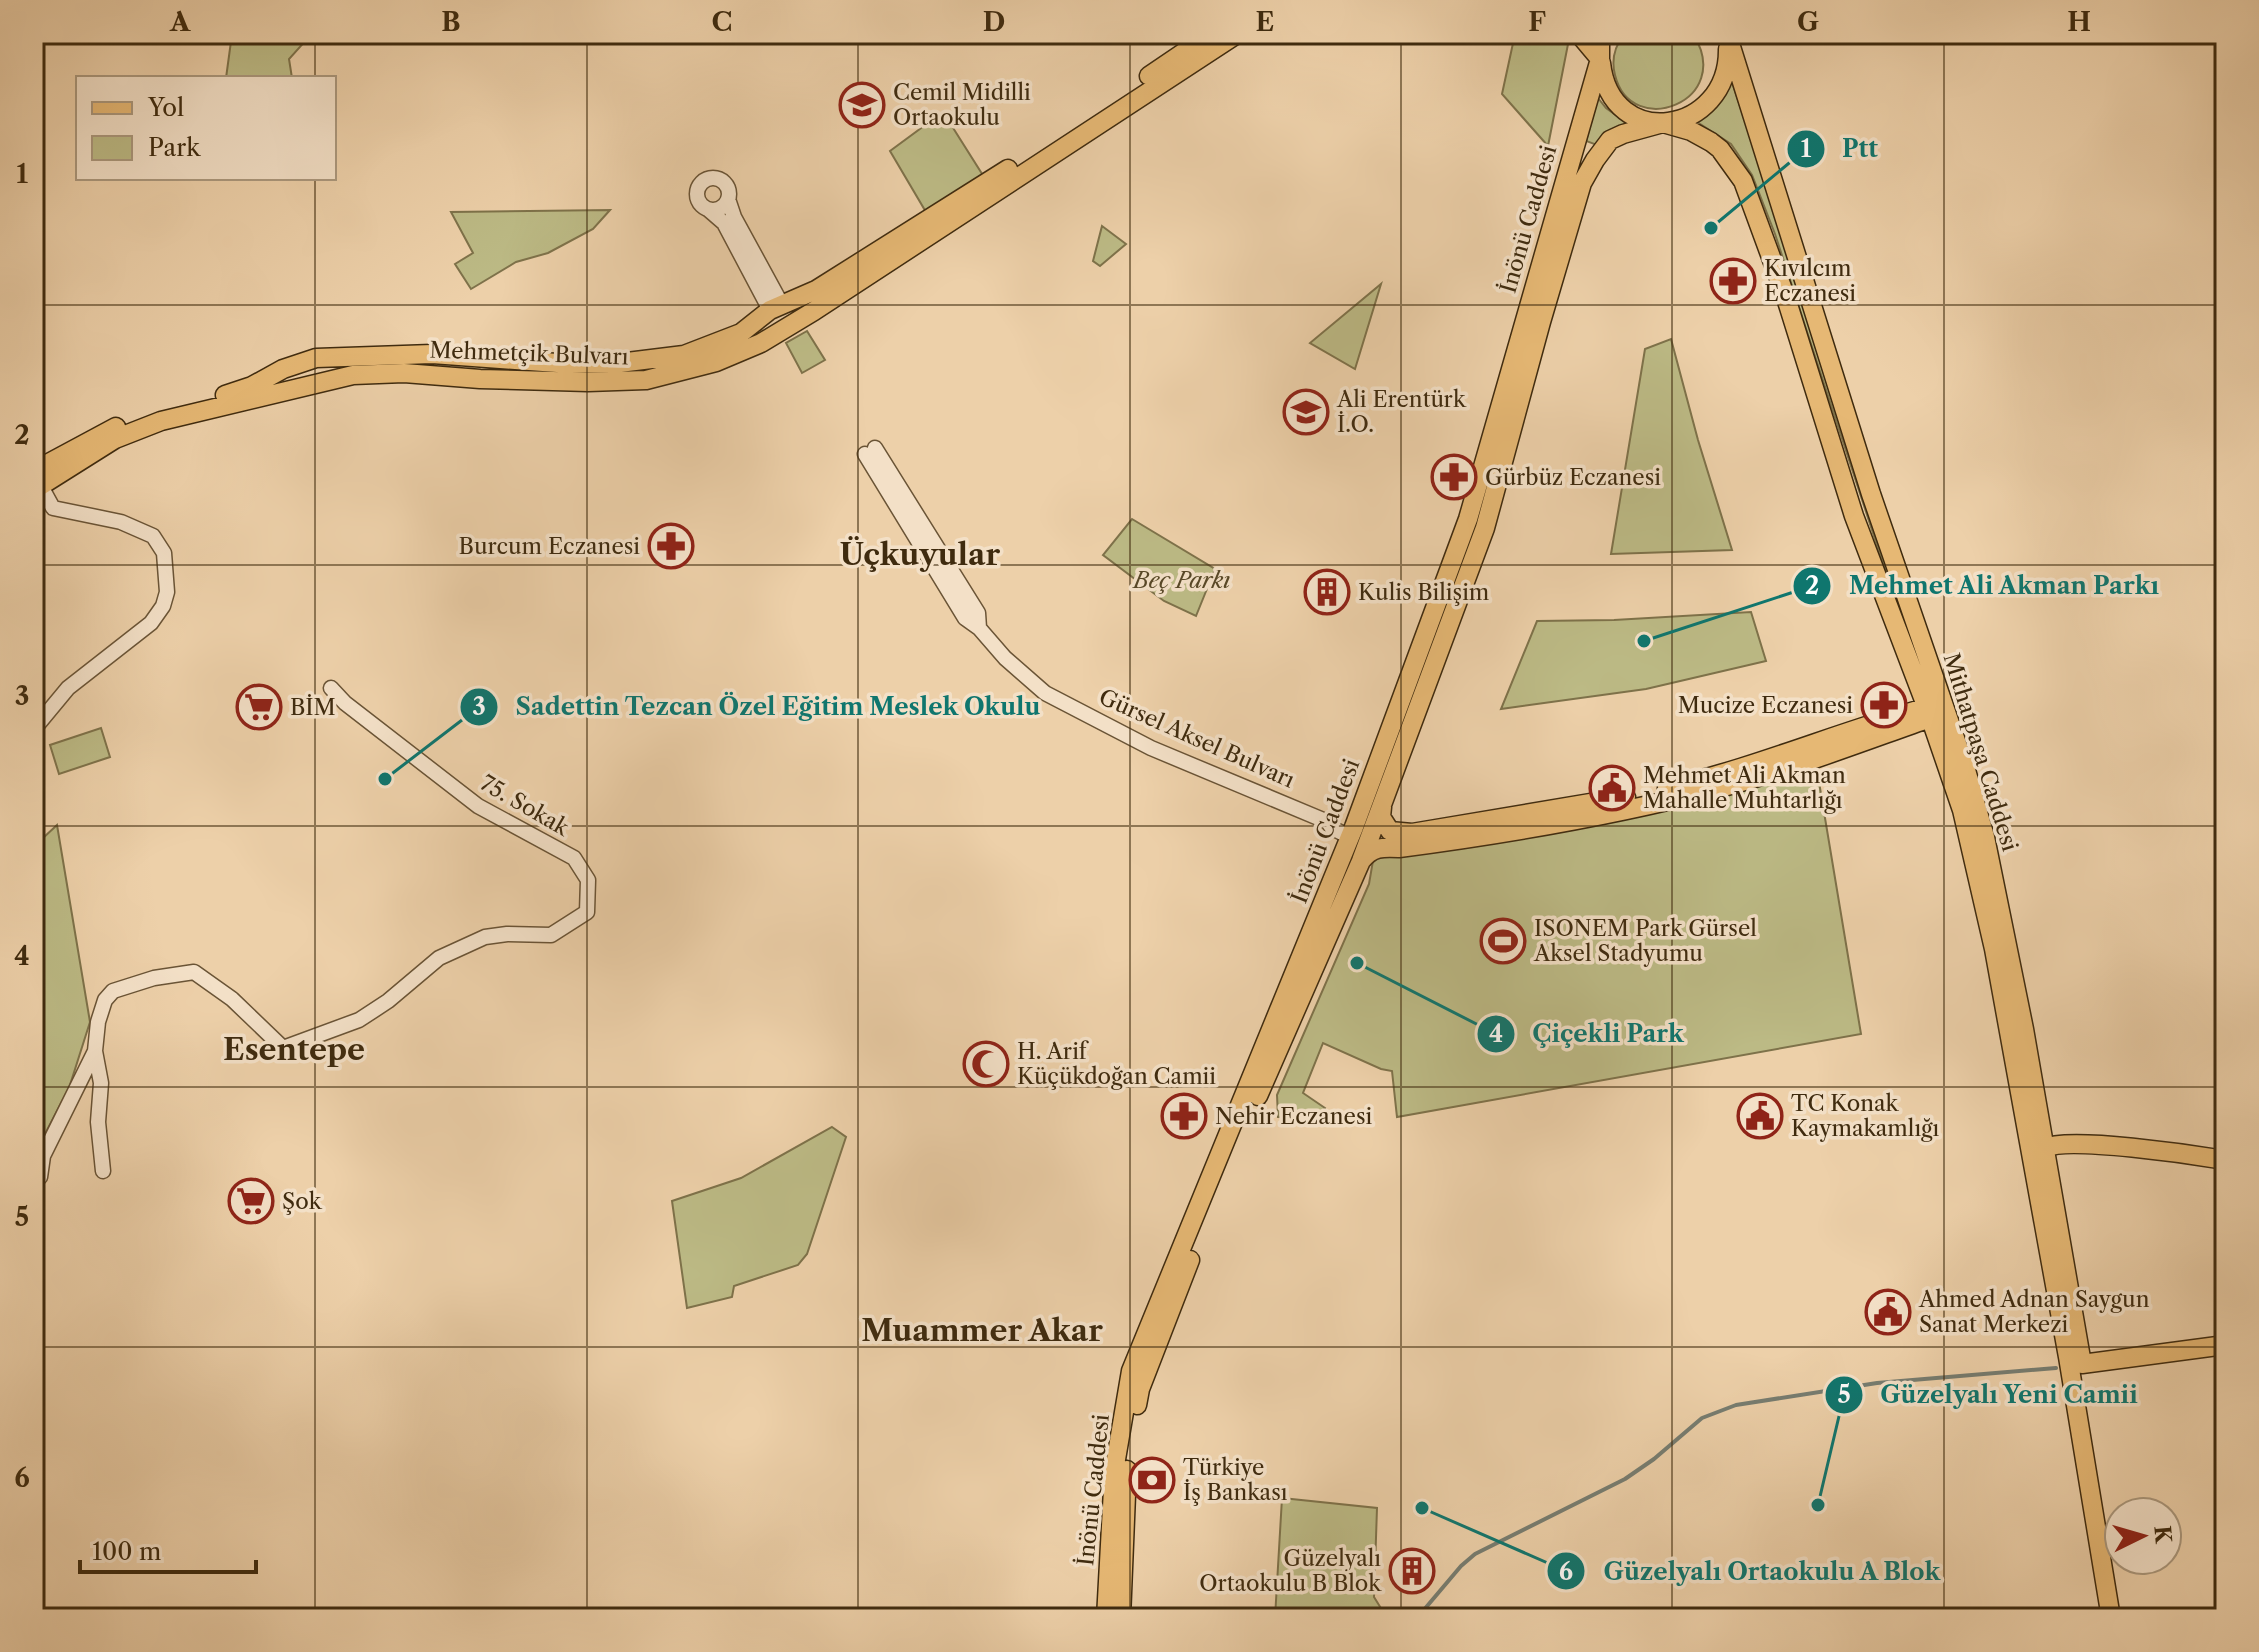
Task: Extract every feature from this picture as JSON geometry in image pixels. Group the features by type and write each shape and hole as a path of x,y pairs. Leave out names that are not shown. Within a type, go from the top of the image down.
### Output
{"main road":[{"name":"Mehmetçik Bulvarı","path":"36,480 115,439 161,421 353,375 404,373 588,382 646,380 716,362 761,343 814,311 1211,34"},
{"name":"Mehmetçik Bulvarı","path":"36,480 110,429 252,386 283,369 316,358 432,354 571,364 651,361 684,355 741,333 777,308 816,290 1002,173 1237,34"},
{"path":"1579,34 1600,59"},
{"path":"1600,34 1600,59"},
{"path":"1600,59 1608,34"},
{"name":"Mithatpaşa Caddesi","path":"1727,35 1871,494 1933,711"},
{"name":"İnönü Caddesi","path":"1121,1618 1127,1461 1140,1389 1246,1122 1361,861 1378,838 1382,807 1485,528 1582,183 1610,140 1680,119 1707,104 1718,91 1728,67 1727,35"},
{"name":"Mithatpaşa Caddesi","path":"1600,59 1602,78 1610,95 1624,111 1642,120 1691,131 1711,142 1720,149 1743,181 1786,298 1854,516 1933,711 1966,770 2004,921 2039,1155 2075,1361 2111,1618"},
{"name":"İnönü Caddesi","path":"1106,1618 1114,1471 1131,1371 1352,832 1468,519 1600,59"},
{"path":"761,343 777,308 814,311"},
{"path":"1378,838 1605,801 1718,774 1862,725 1933,711"},
{"path":"1352,832 1378,838 1399,848 1537,828 1717,789 1812,759 1933,711"},
{"path":"1790,751 1812,759"},
{"path":"2039,1155 2067,1145 2165,1150 2225,1160"},
{"path":"2075,1361 2225,1345"}],"street":[{"path":"712,178 721,180 728,190 734,217 777,308 724,223 701,206 697,189 703,181 712,178"},
{"path":"709,210 723,207 728,199"},
{"name":"Gürsel Aksel Bulvarı","path":"870,451 978,613 979,628 1005,658 1045,693 1151,748 1328,822 1341,822 1352,832"},
{"path":"34,729 68,688 151,623 163,606 167,592 164,553 153,536 121,522 53,508 36,480"},
{"name":"75. Sokak","path":"95,1051 98,1022 105,1000 113,991 154,978 194,972 232,999 283,1048 359,1020 388,1001 439,958 450,953 496,935 551,935 587,912 588,880 574,858 478,806 345,703 331,688"},
{"path":"95,1051 101,1083 98,1122 103,1171"},
{"path":"40,1177 43,1156 95,1051"}],"green space":[{"path":"232,34 316,34 307,39 289,59 292,76 226,76"},
{"path":"1515,34 1570,34 1548,146 1502,94"},
{"path":"1624,34 1693,34 1703,58 1701,78 1691,94 1676,104 1658,109 1640,106 1625,95 1613,64 1616,48"},
{"path":"1732,82 1934,694 1927,698 1775,234 1752,175 1731,144 1694,120 1713,107"},
{"path":"1598,98 1628,124 1597,145 1586,141"},
{"path":"943,112 984,177 926,212 890,151"},
{"path":"610,210 593,229 548,253 516,262 471,289 455,264 473,253 451,212"},
{"path":"1102,226 1126,244 1100,266 1093,261"},
{"path":"1381,284 1355,369 1310,343"},
{"path":"807,331 825,360 802,373 786,343"},
{"path":"1671,339 1732,550 1611,554 1645,349"},
{"name":"Beç Parkı","path":"1132,519 1215,569 1196,616 1164,601 1103,555"},
{"path":"1751,612 1766,661 1646,689 1501,709 1537,621"},
{"path":"101,728 110,757 59,774 50,745"},
{"path":"1817,770 1861,1034 1397,1117 1392,1071 1323,1043 1303,1093 1325,1108 1320,1118 1278,1117 1277,1095 1369,884 1375,849 1555,827"},
{"path":"57,825 90,1022 69,1088 34,1155 34,851"},
{"path":"832,1127 846,1137 807,1254 798,1265 734,1286 732,1297 687,1308 672,1201 741,1178"},
{"path":"1282,1498 1377,1508 1374,1597 1387,1618 1275,1618"}],"waterway":[{"path":"1417,1618 1475,1554 1625,1479 1702,1418 1736,1405 1877,1383 2056,1368"}],"place":[{"name":"Cemil Midilli Ortaokulu","path":"862,105"},
{"name":"Ptt","path":"1711,228"},
{"name":"Kıvılcım Eczanesi","path":"1733,281"},
{"name":"Ali Erentürk İ.O.","path":"1306,412"},
{"name":"Gürbüz Eczanesi","path":"1454,477"},
{"name":"Burcum Eczanesi","path":"671,546"},
{"name":"Kulis Bilişim","path":"1327,592"},
{"name":"Mehmet Ali Akman Parkı","path":"1644,641"},
{"name":"Mucize Eczanesi","path":"1884,705"},
{"name":"BİM","path":"259,707"},
{"name":"Sadettin Tezcan Özel Eğitim Meslek Okulu","path":"385,779"},
{"name":"Mehmet Ali Akman Mahalle Muhtarlığı","path":"1612,788"},
{"name":"ISONEM Park Gürsel Aksel Stadyumu","path":"1503,941"},
{"name":"Çiçekli Park","path":"1357,963"},
{"name":"H. Arif Küçükdoğan Camii","path":"986,1064"},
{"name":"Nehir Eczanesi","path":"1184,1116"},
{"name":"TC Konak Kaymakamlığı","path":"1760,1116"},
{"name":"Şok","path":"251,1201"},
{"name":"Ahmed Adnan Saygun Sanat Merkezi","path":"1888,1312"},
{"name":"Türkiye İş Bankası","path":"1152,1480"},
{"name":"Güzelyalı Yeni Camii","path":"1818,1505"},
{"name":"Güzelyalı Ortaokulu A Blok","path":"1422,1508"},
{"name":"Güzelyalı Ortaokulu B Blok","path":"1412,1571"}],"district":[{"name":"Üçkuyular","path":"920,555"},
{"name":"Esentepe","path":"294,1050"},
{"name":"Muammer Akar","path":"982,1331"}]}
